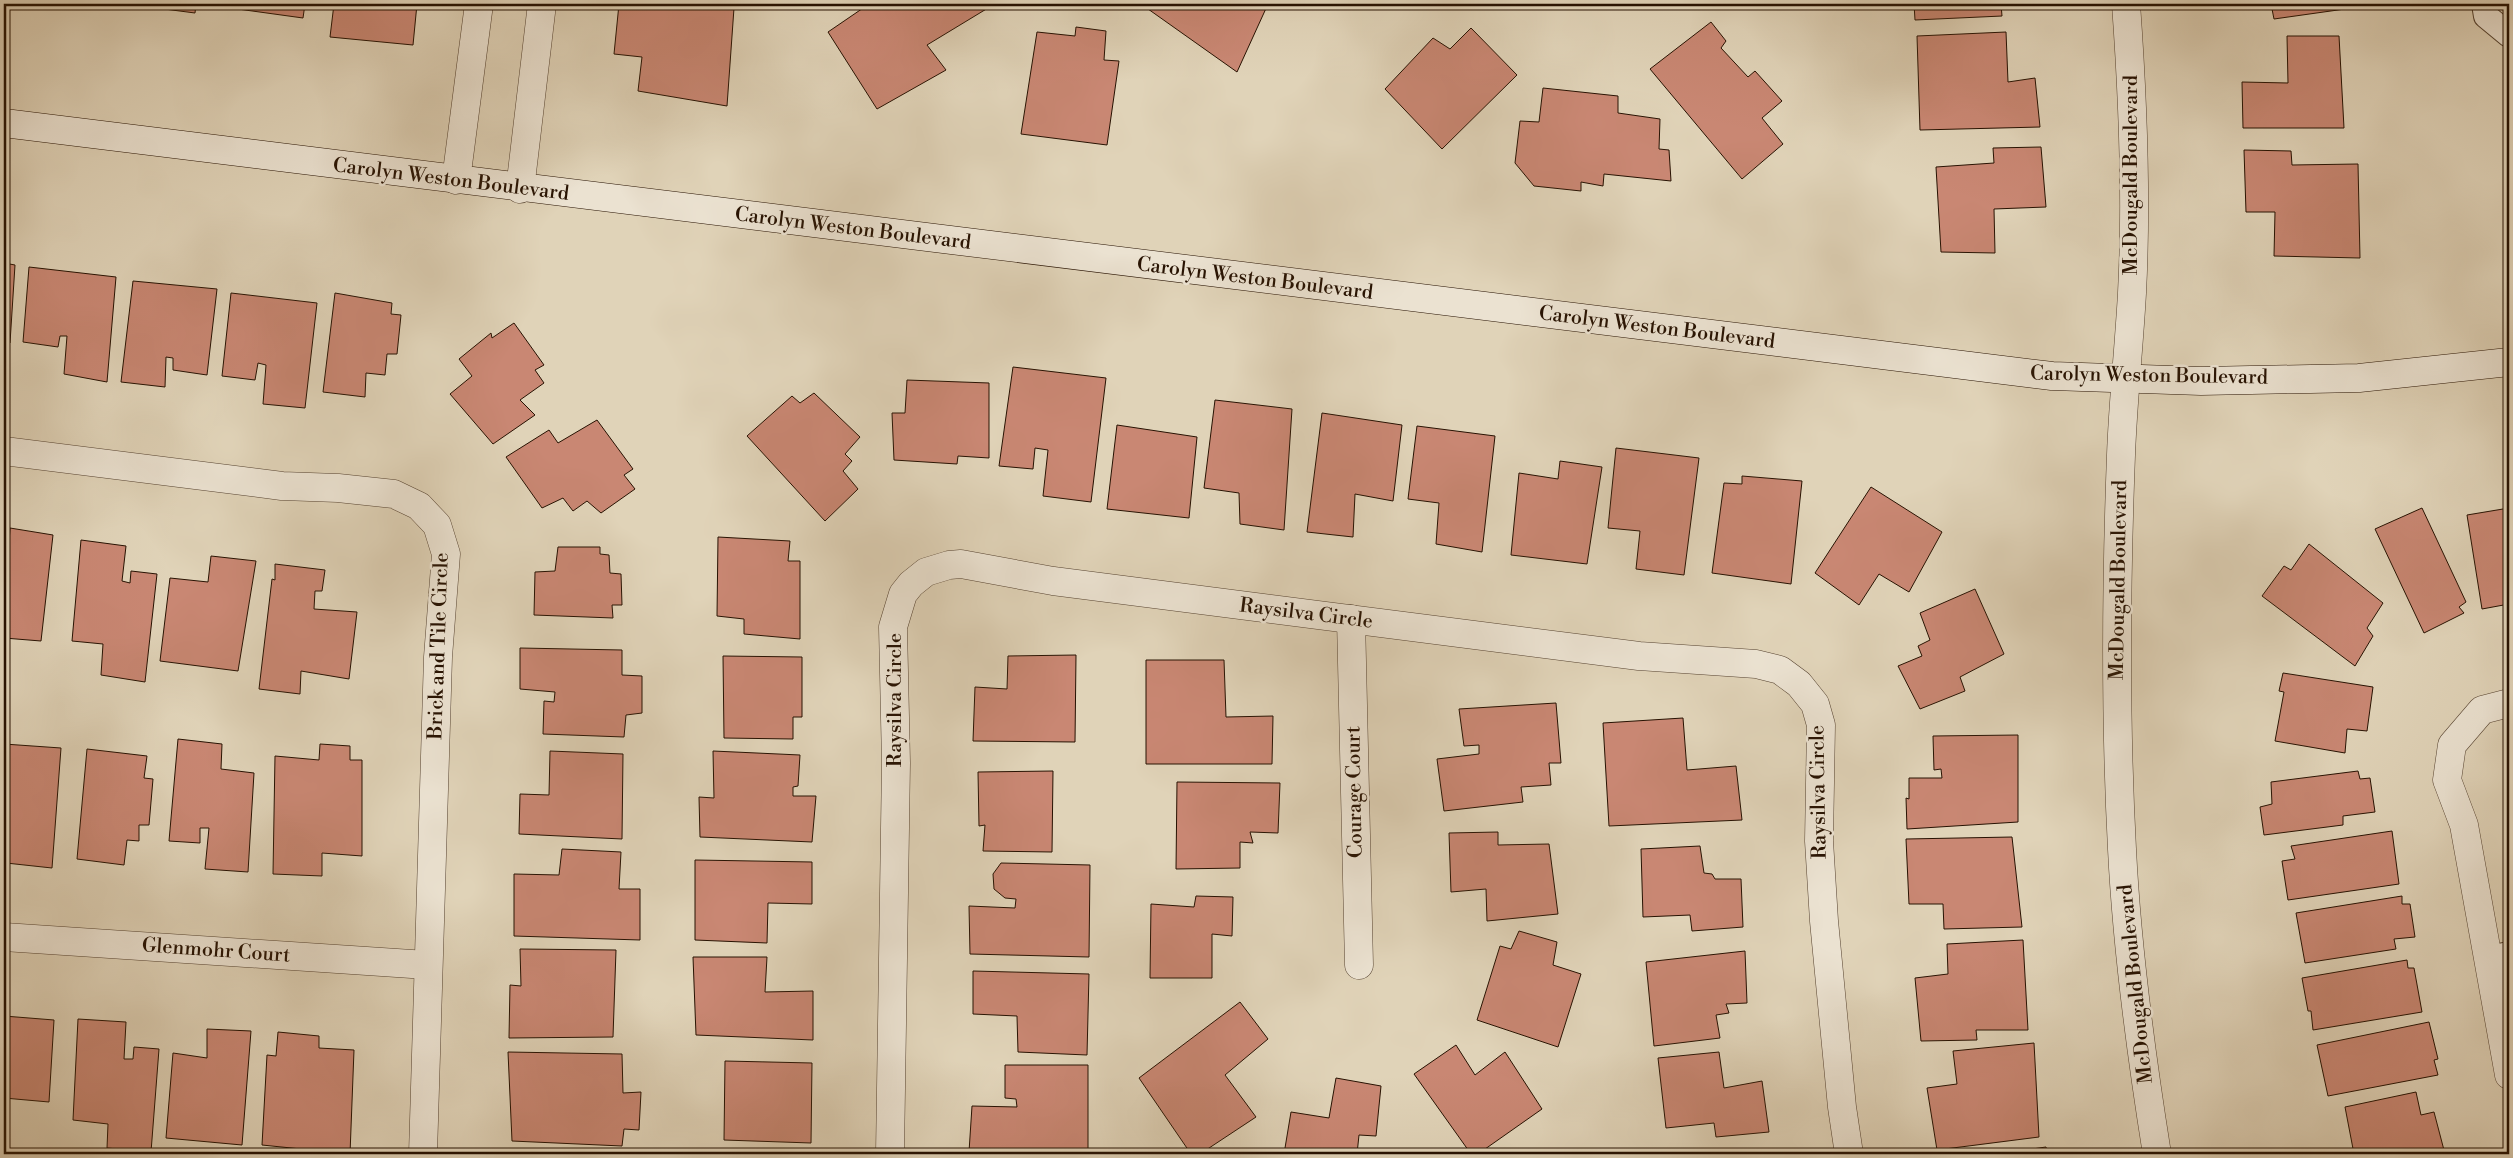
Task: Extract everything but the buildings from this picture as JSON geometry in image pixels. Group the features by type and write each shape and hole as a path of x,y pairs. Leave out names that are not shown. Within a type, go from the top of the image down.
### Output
{"street":[{"path":"456,180 479,4"},
{"path":"520,188 542,4"},
{"name":"McDougald Boulevard","path":"2126,4 2133,102 2134,195 2132,294 2121,454 2117,641 2122,851 2141,1054 2157,1154"},
{"name":"Carolyn Weston Boulevard","path":"4,124 2042,375 2201,381 2359,378 2509,362"},
{"name":"Brick and Tile Circle","path":"4,451 282,486 338,488 394,494 418,506 437,525 446,554 438,657 427,965 423,1154"},
{"name":"Raysilva Circle","path":"890,1154 896,763 893,627 903,594 911,584 926,572 961,564 1053,581 1351,620 1639,656 1756,664 1780,670 1799,684 1815,704 1821,725 1819,841 1824,921 1842,1107 1849,1154"},
{"name":"Courage Court","path":"1351,620 1359,965"},
{"path":"2509,703 2482,710 2452,745 2447,780 2464,825 2499,956 2509,1075"},
{"name":"Glenmohr Court","path":"4,937 427,965"}],"lane":[{"path":"2484,4 2486,16 2509,35"}]}
